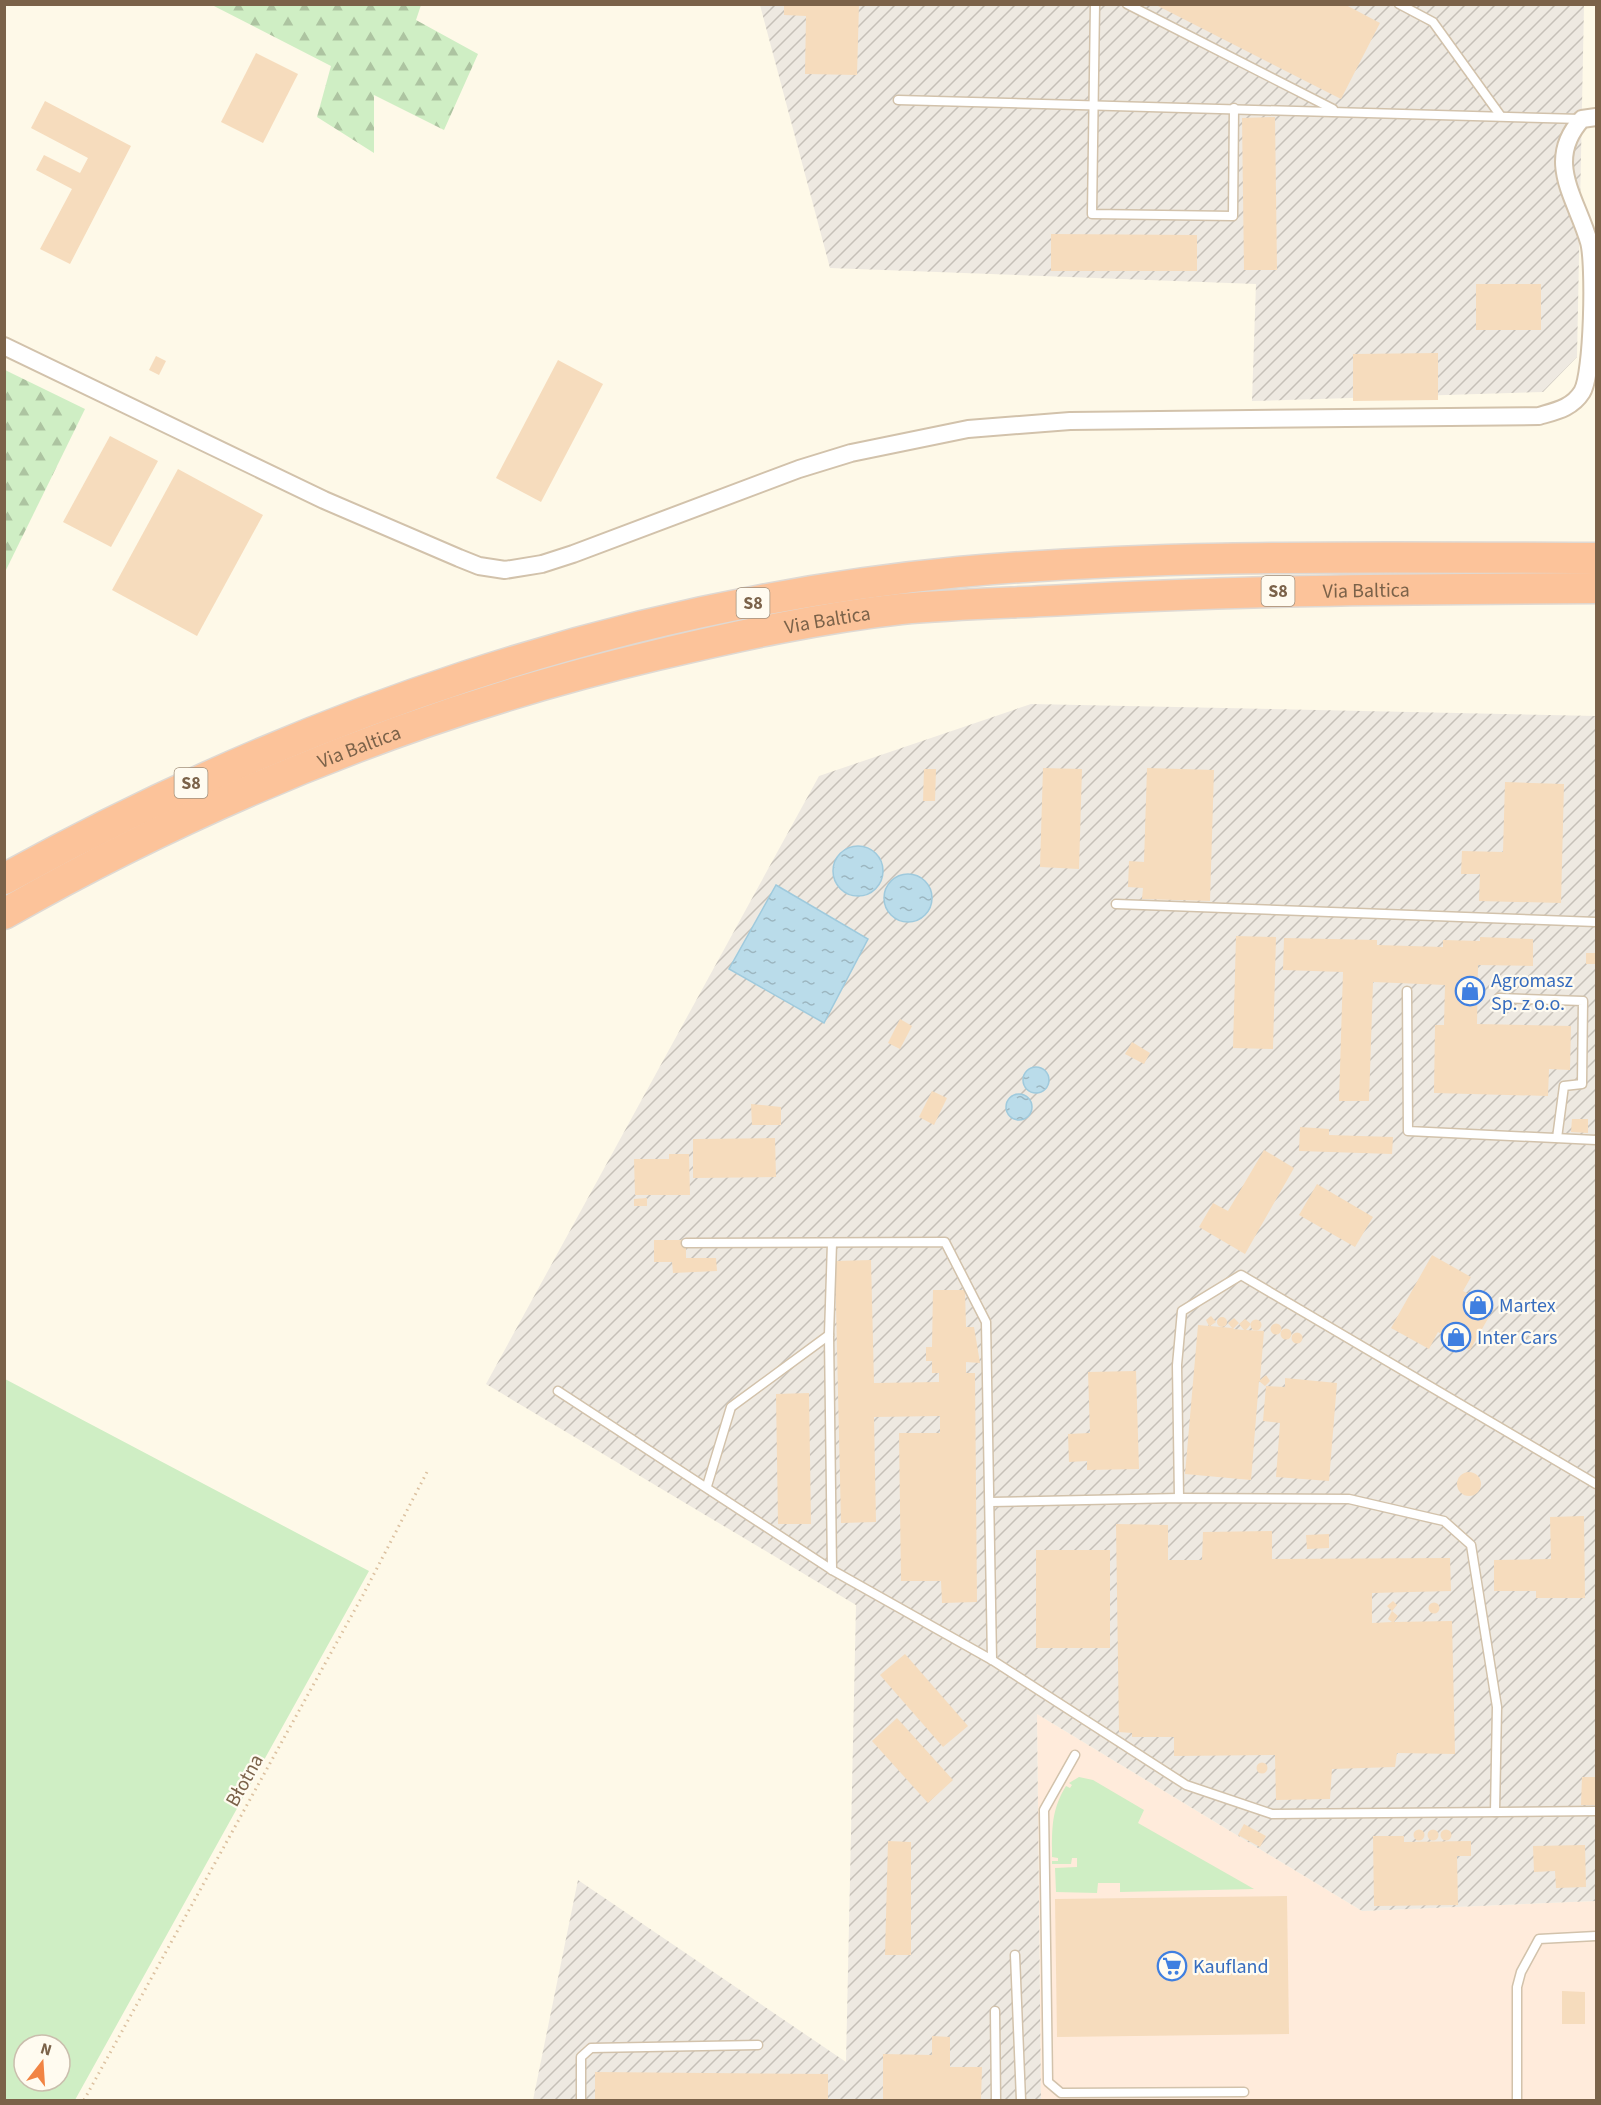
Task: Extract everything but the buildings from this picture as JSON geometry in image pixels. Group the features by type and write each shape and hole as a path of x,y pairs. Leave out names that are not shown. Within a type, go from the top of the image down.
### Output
{"highway":[{"name":"Via Baltica","path":"4,879 196,780 385,703 510,662 718,610 792,595 898,579 978,571 1132,561 1596,558"},
{"name":"Via Baltica","path":"4,914 67,878 189,817 344,751 410,726 560,679 707,643 901,609 979,604 1251,591 1596,588"}],"street":[{"path":"4,346 324,500 412,539 479,566 519,569 573,554 799,469 887,444 968,429 1070,421 1539,417 1567,408 1582,392 1589,369 1592,272 1590,244 1565,178 1563,151 1569,133 1589,118"}],"lane":[{"path":"1095,4 1092,214 1233,216 1234,108"},
{"path":"1126,4 1336,111"},
{"path":"1399,4 1433,22 1500,115"},
{"path":"898,100 1589,118"},
{"path":"1116,904 1596,922"},
{"path":"1407,991 1408,1131 1596,1140"},
{"path":"1498,998 1583,1001 1582,1084 1564,1086 1557,1138"},
{"path":"686,1243 945,1242 986,1322 992,1660"},
{"path":"832,1243 829,1335 832,1570"},
{"path":"1179,1498 1177,1365 1182,1311 1242,1275 1596,1484"},
{"path":"707,1486 731,1407 829,1335"},
{"path":"558,1391 707,1486 832,1570 992,1660 1186,1785 1272,1814 1596,1811"},
{"path":"990,1502 1179,1498 1349,1499 1444,1521 1472,1545 1497,1707 1495,1812"},
{"path":"1075,1755 1044,1810 1048,2082 1060,2093 1244,2092"},
{"path":"1517,2100 1517,1987 1521,1972 1539,1940 1596,1936"},
{"path":"1015,1955 1021,2100"},
{"path":"995,2011 996,2100"},
{"path":"581,2100 581,2057 591,2048 758,2045"}],"path":[{"name":"Błotna","path":"84,2100 363,1595 427,1472"}],"shaded area":[{"path":"760,5 1584,5 1577,357 1543,392 1252,401 1256,284 830,268"},
{"path":"1031,704 1596,716 1596,1901 1362,1911 1037,1714 1041,2100 533,2100 578,1880 846,2062 856,1605 486,1384 819,776"},
{"path":"1037,1714 1362,1911 1596,1901 1596,2100 1041,2100"}],"green space":[{"path":"212,5 421,5 416,20 478,54 444,130 374,95 374,153 317,117 331,66"},
{"path":"5,370 85,409 5,572"},
{"path":"5,1379 369,1571 75,2100 5,2100"},
{"path":"1079,1777 1093,1780 1144,1810 1138,1823 1254,1889 1120,1892 1120,1883 1098,1883 1097,1893 1056,1892 1055,1868 1077,1867 1077,1858 1072,1858 1071,1864 1052,1864 1052,1861 1058,1861 1058,1858 1052,1857 1052,1829 1055,1812 1066,1786 1070,1788 1072,1785 1069,1783"}],"water":[{"path":"858,846 872,850 879,857 883,871 879,885 872,892 858,896 844,892 837,885 833,871 837,857 844,850"},
{"path":"903,874 913,874 925,881 932,893 932,903 925,915 913,922 903,922 888,911 884,903 884,893 895,878"},
{"path":"776,885 868,939 824,1023 729,969"},
{"path":"1036,1067 1045,1071 1049,1080 1045,1089 1036,1093 1027,1089 1023,1080 1027,1071"},
{"path":"1019,1094 1028,1098 1032,1107 1028,1116 1019,1120 1010,1116 1006,1107 1010,1098"}],"place":[{"name":"Agromasz Sp. z o.o.","path":"1470,991"},
{"name":"Martex","path":"1478,1305"},
{"name":"Inter Cars","path":"1456,1337"},
{"name":"Kaufland","path":"1172,1966"}]}
